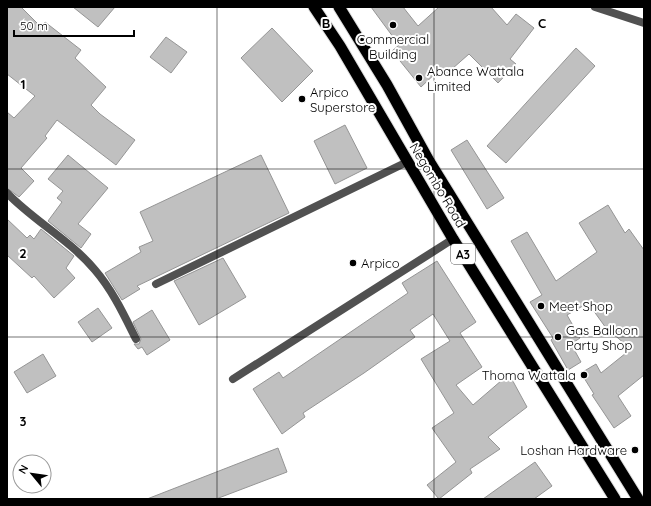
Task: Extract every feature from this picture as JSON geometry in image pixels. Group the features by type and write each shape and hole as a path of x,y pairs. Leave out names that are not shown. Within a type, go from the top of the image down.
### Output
{"highway":[{"name":"Negombo Road","path":"314,7 340,46 453,239 615,499"},
{"name":"Negombo Road","path":"339,7 387,84 434,168 638,499"}],"street":[{"path":"595,7 644,23"},
{"path":"156,284 407,162"},
{"path":"7,193 72,246 95,269 112,292 136,339"},
{"path":"233,378 453,239"}],"building":[{"path":"7,7 21,7 41,27 45,22 81,50 75,58 106,87 91,105 100,114 135,140 116,165 57,120 45,136 47,138 21,168 34,181 19,197 7,188 7,112 14,118 35,96 7,74"},
{"path":"73,7 115,7 98,27"},
{"path":"371,7 403,7 418,26 439,7 491,7 507,25 516,14 534,28 510,59 516,64 498,83 469,54 444,76 439,70 421,87 392,51 399,45"},
{"path":"272,28 313,71 282,102 241,58"},
{"path":"166,37 187,52 171,73 150,57"},
{"path":"576,48 595,66 506,163 487,146"},
{"path":"345,125 367,168 335,184 314,141"},
{"path":"467,140 504,198 487,209 451,150"},
{"path":"68,155 108,188 78,224 91,234 81,248 48,221 62,202 57,198 63,191 48,179"},
{"path":"261,155 289,213 137,286 140,289 122,300 105,273 141,252 139,247 153,241 140,212"},
{"path":"608,205 625,233 629,229 644,250 644,375 618,396 631,416 614,428 592,395 594,394 581,373 596,364 601,373 631,349 606,328 588,303 567,315 580,338 571,344 581,362 568,370 551,340 553,338 530,302 542,295 511,241 527,232 556,281 597,252 579,223"},
{"path":"7,219 27,238 30,235 34,239 41,229 74,256 66,268 75,278 54,298 34,276 32,278 7,255"},
{"path":"223,258 246,297 199,325 174,281"},
{"path":"437,261 476,322 460,333 482,367 456,385 473,405 509,374 527,407 488,437 500,449 470,469 472,473 439,499 427,485 456,462 432,428 454,413 421,359 450,341 433,314 410,330 415,337 303,413 305,417 282,434 253,389 279,372 283,378 408,293 402,283"},
{"path":"98,308 112,328 92,342 78,322"},
{"path":"152,310 170,340 147,355 142,347 138,349 134,344 139,344 141,339 133,322"},
{"path":"43,354 56,376 27,393 14,372"},
{"path":"278,448 287,472 216,499 147,499"},
{"path":"535,462 552,486 534,499 483,499"}],"place":[{"name":"Commercial Building","path":"393,25"},
{"name":"Abance Wattala Limited","path":"419,78"},
{"name":"Arpico Superstore","path":"302,99"},
{"name":"Arpico","path":"353,263"},
{"name":"Meet Shop","path":"541,306"},
{"name":"Gas Balloon Party Shop","path":"558,337"},
{"name":"Thoma Wattala","path":"584,375"},
{"name":"Loshan Hardware","path":"635,450"}]}
